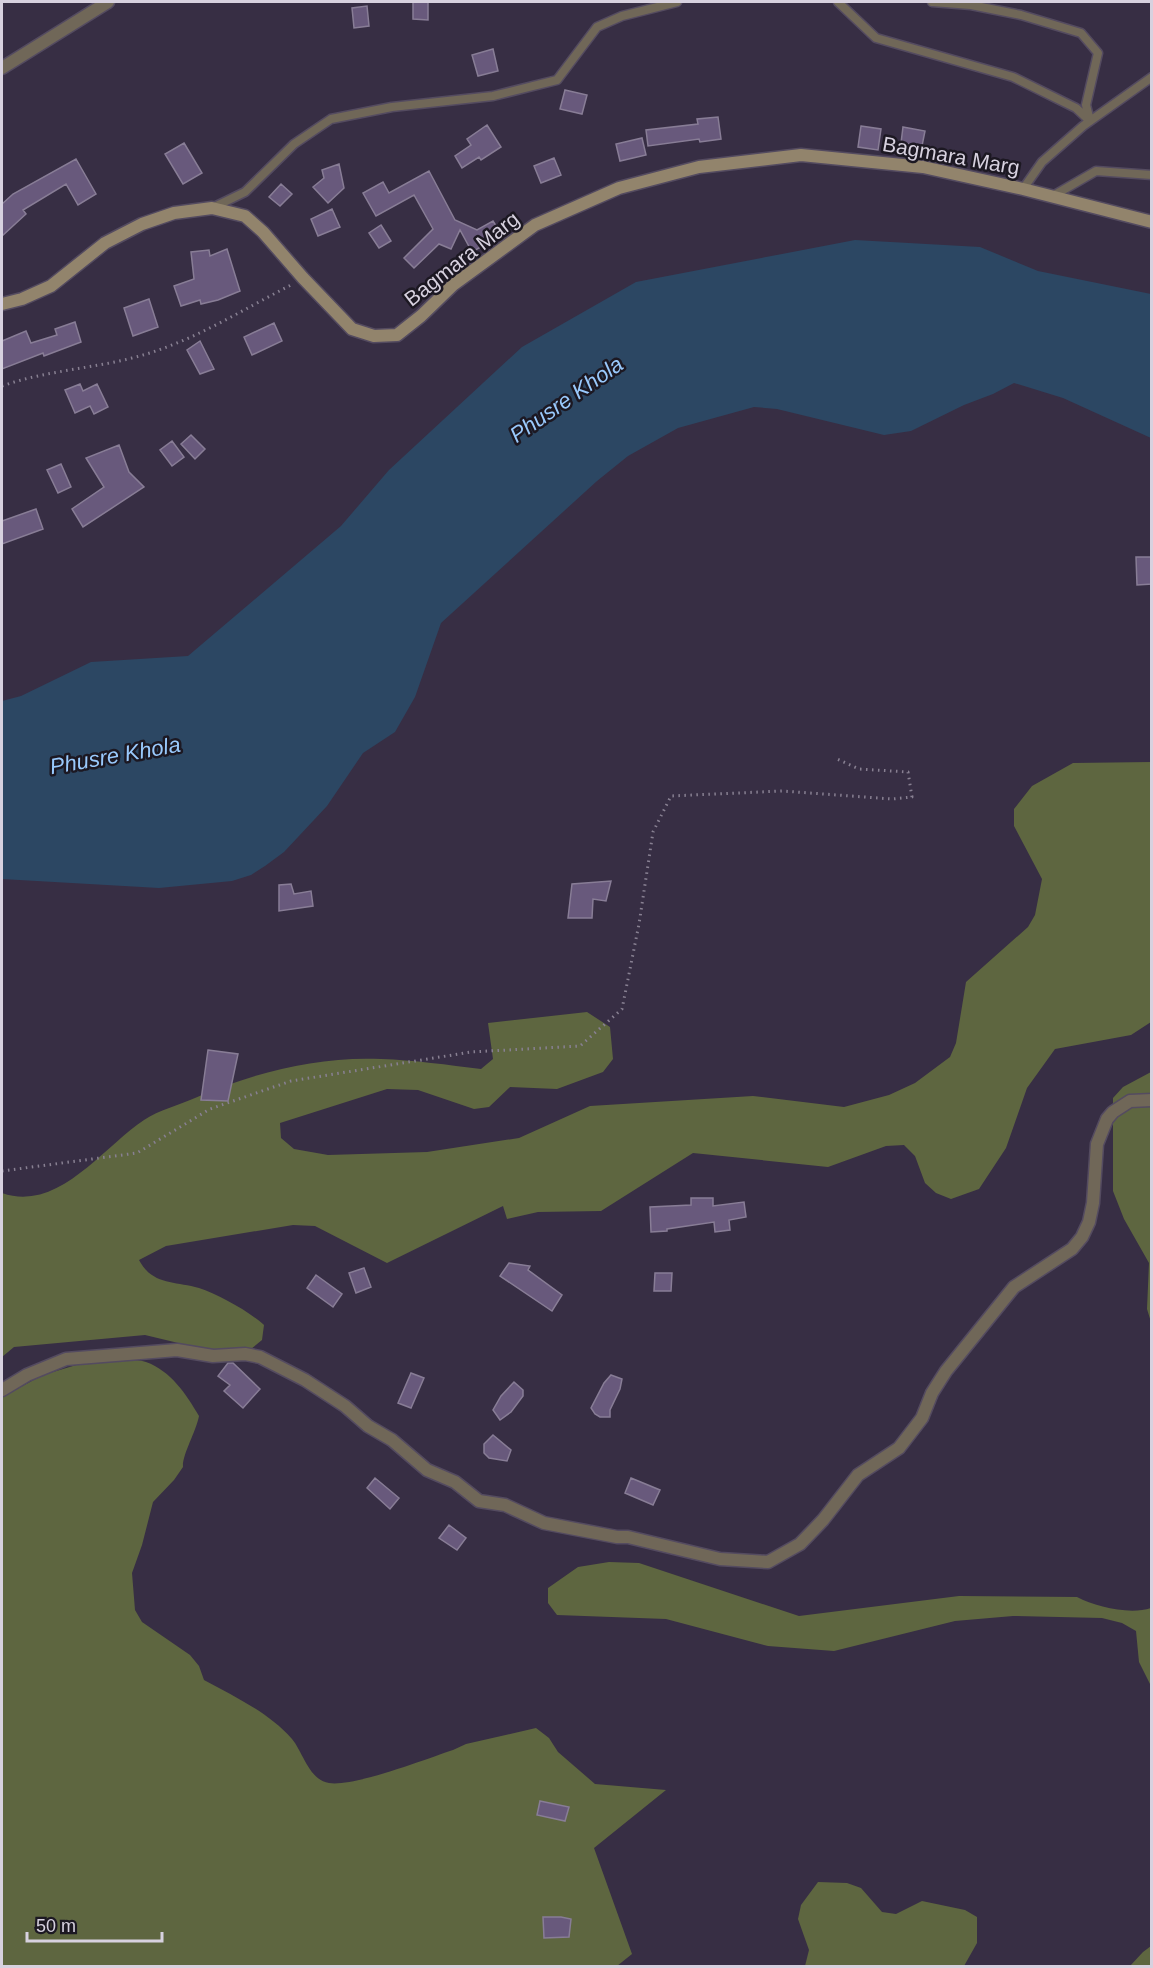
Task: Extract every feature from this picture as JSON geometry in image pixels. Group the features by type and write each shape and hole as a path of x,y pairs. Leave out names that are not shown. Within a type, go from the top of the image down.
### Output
{"main road":[{"name":"Bagmara Marg","path":"2,304 22,299 51,286 105,243 142,224 174,213 212,208 245,216 263,232 352,329 374,336 397,335 421,316 453,285 535,225 619,188 699,167 801,155 923,167 1023,189 1152,222"}],"street":[{"path":"2,68 108,2"},
{"path":"2,1390 27,1375 66,1359 177,1350 213,1356 244,1354 283,1367 392,1440 427,1470 455,1482 479,1501 505,1505 544,1523 617,1537 628,1537 720,1559 768,1562 800,1544 823,1520 858,1475 899,1448 922,1418 932,1393 946,1371 999,1304 1014,1287 1072,1249 1082,1238 1089,1222 1093,1203 1096,1144 1107,1119 1113,1112 1130,1101 1152,1100"}],"lane":[{"path":"212,208 245,192 294,144 330,119 392,107 493,96 557,80 597,27 622,16 676,2"},
{"path":"838,2 876,38 1013,77 1076,108 1090,121"},
{"path":"932,2 970,5 1021,15 1081,33 1098,53 1086,105 1090,121"},
{"path":"1023,189 1042,162 1090,121 1152,77"},
{"path":"1051,197 1096,171 1152,175"}],"path":[{"path":"2,386 20,379 133,358 183,341 303,278"},
{"path":"2,1171 137,1153 210,1108 291,1081 471,1052 580,1046 622,1009 639,924 653,832 671,796 782,791 892,799 912,797 908,772 859,769 837,759"}],"green space":[{"path":"1151,762 1151,1022 1131,1035 1055,1049 1027,1088 1006,1148 979,1189 951,1199 936,1193 925,1183 915,1156 904,1145 886,1146 828,1167 693,1153 601,1211 538,1212 507,1219 503,1206 387,1263 315,1226 293,1225 166,1246 139,1260 150,1274 157,1278 207,1291 258,1320 264,1325 262,1340 251,1349 220,1353 145,1335 14,1347 2,1357 2,1193 22,1197 42,1194 61,1186 150,1116 262,1074 309,1063 357,1059 406,1060 481,1069 493,1059 488,1023 587,1012 610,1027 613,1059 603,1072 557,1089 510,1087 489,1107 474,1109 418,1090 387,1089 280,1123 281,1138 294,1149 328,1155 427,1152 519,1138 590,1106 753,1096 844,1107 889,1095 915,1083 950,1057 956,1043 966,982 1028,927 1035,915 1042,879 1014,826 1014,809 1032,786 1073,763"},
{"path":"1151,1072 1151,1322 1147,1309 1149,1263 1124,1219 1113,1191 1113,1098 1123,1087"},
{"path":"127,1359 146,1362 163,1371 183,1392 199,1416 183,1467 153,1502 132,1573 135,1610 142,1622 190,1655 199,1666 204,1680 251,1706 283,1729 296,1744 311,1771 322,1781 340,1783 372,1777 426,1760 466,1744 536,1728 549,1738 558,1752 595,1784 666,1790 594,1848 632,1954 617,1966 2,1966 2,1397 43,1375 93,1360"},
{"path":"609,1562 639,1563 799,1616 959,1596 1077,1597 1113,1609 1133,1611 1151,1608 1151,1686 1139,1662 1136,1631 1122,1623 1102,1618 1013,1616 955,1621 834,1651 768,1646 666,1619 557,1615 548,1603 548,1588 578,1567"},
{"path":"818,1882 847,1883 861,1888 882,1912 896,1914 922,1901 965,1910 977,1917 977,1943 964,1966 805,1966 809,1950 798,1919 801,1905"},
{"path":"1151,1946 1151,1966 1130,1966 1143,1952"}],"water":[{"name":"Phusre Khola","path":"855,240 980,247 1038,271 1151,294 1151,438 1063,398 1014,383 911,431 884,435 777,409 754,407 678,428 628,456 597,481 441,623 415,697 395,732 363,753 327,806 284,852 265,866 251,875 232,881 159,888 2,879 2,701 21,696 91,662 188,656 341,526 389,470 522,347 636,282"}],"building":[{"path":"413,2 428,2 428,20 413,19"},
{"path":"367,6 369,26 354,28 352,8"},
{"path":"493,49 498,71 478,76 472,55"},
{"path":"565,90 587,95 582,114 560,109"},
{"path":"718,117 721,139 700,142 699,139 648,146 646,130 698,124 697,119"},
{"path":"487,125 501,147 481,160 479,157 462,168 455,156 471,145 467,139"},
{"path":"861,126 881,129 878,150 858,147"},
{"path":"903,127 925,131 922,146 901,143"},
{"path":"642,138 646,155 620,161 616,144"},
{"path":"184,143 202,173 183,184 165,154"},
{"path":"554,158 561,175 541,183 534,166"},
{"path":"76,159 96,194 78,205 66,184 23,210 26,214 2,236 2,204 13,194"},
{"path":"339,164 344,188 328,203 313,187 324,178 322,170"},
{"path":"429,171 455,220 477,230 493,221 502,235 472,252 460,230 451,249 439,244 414,268 404,258 433,229 414,195 376,216 363,193 383,182 389,193"},
{"path":"281,184 292,194 280,206 269,197"},
{"path":"332,209 340,227 318,236 311,219"},
{"path":"381,225 391,241 379,248 369,233"},
{"path":"227,249 240,291 218,300 201,304 200,300 181,306 174,286 194,279 191,252 209,250 210,256"},
{"path":"149,299 158,327 133,336 124,308"},
{"path":"75,322 81,342 44,356 43,353 2,369 2,341 26,331 31,343 57,335 55,329"},
{"path":"274,323 282,341 252,355 244,337"},
{"path":"200,341 214,369 200,374 187,350"},
{"path":"80,384 83,391 97,384 108,407 94,414 90,406 75,413 65,390"},
{"path":"191,435 205,449 195,459 181,444"},
{"path":"172,441 184,457 172,466 160,450"},
{"path":"119,445 129,472 144,487 83,527 72,509 104,487 86,458"},
{"path":"61,464 71,487 58,493 47,470"},
{"path":"36,509 43,529 2,544 2,521"},
{"path":"1136,557 1152,557 1152,584 1137,585"},
{"path":"611,881 606,901 593,899 592,918 568,918 572,884"},
{"path":"291,884 294,894 311,891 313,906 279,911 279,885"},
{"path":"208,1050 238,1054 228,1101 201,1100"},
{"path":"691,1198 713,1198 713,1206 744,1202 746,1217 729,1220 730,1230 715,1232 714,1222 651,1232 650,1207 691,1205"},
{"path":"509,1263 530,1266 528,1270 562,1295 552,1311 500,1276"},
{"path":"364,1268 371,1287 356,1293 349,1273"},
{"path":"655,1273 672,1273 671,1291 654,1291"},
{"path":"316,1275 342,1294 333,1307 307,1288"},
{"path":"228,1363 233,1363 260,1389 243,1408 224,1391 230,1385 218,1376"},
{"path":"411,1373 424,1378 411,1408 398,1403"},
{"path":"611,1375 622,1379 620,1389 610,1410 610,1417 600,1417 591,1408 604,1383"},
{"path":"514,1382 523,1390 523,1396 511,1412 500,1420 493,1410 501,1396"},
{"path":"493,1435 511,1450 507,1461 489,1458 484,1453 484,1444"},
{"path":"375,1478 399,1498 390,1509 367,1488"},
{"path":"631,1478 660,1490 653,1505 625,1493"},
{"path":"449,1525 466,1538 457,1550 439,1538"},
{"path":"540,1801 569,1807 565,1821 537,1815"},
{"path":"543,1917 571,1919 569,1937 544,1938"}]}
